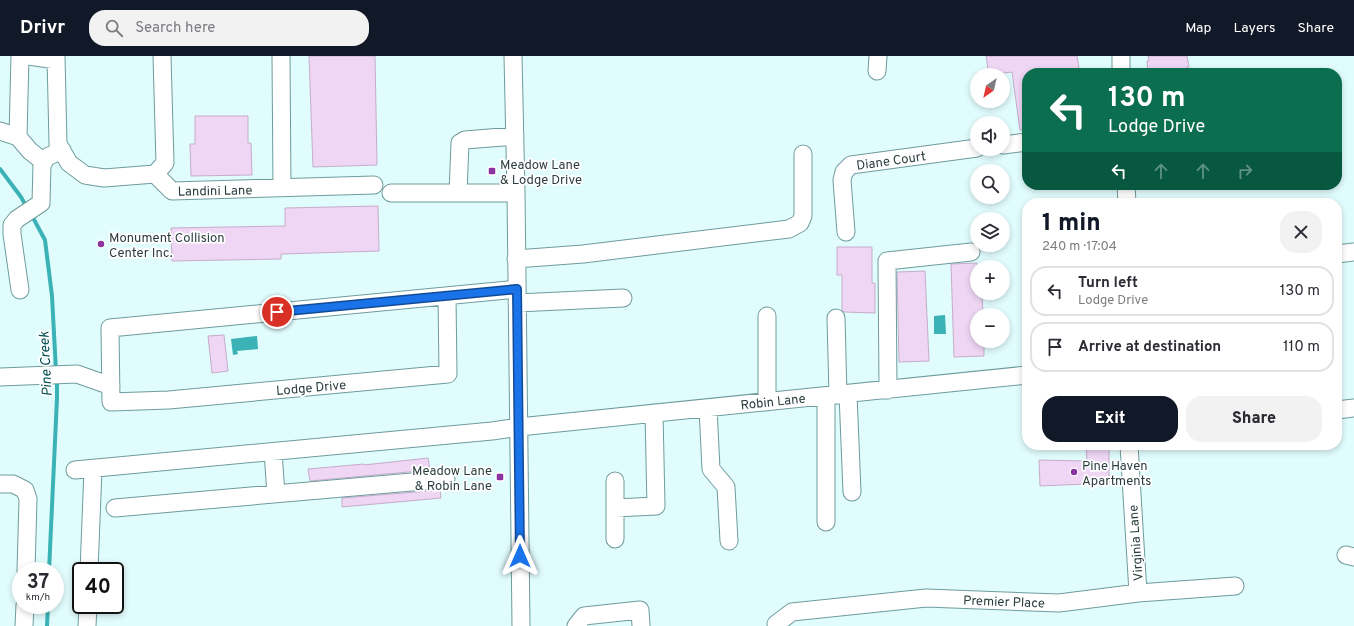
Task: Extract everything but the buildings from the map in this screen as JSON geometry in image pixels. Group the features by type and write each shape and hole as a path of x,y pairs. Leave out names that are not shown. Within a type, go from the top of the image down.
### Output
{"street":[{"path":"18,137 20,56"},
{"path":"29,56 56,58 58,144 69,163 85,175 104,178 155,174 165,163 162,56"},
{"path":"281,56 282,188"},
{"path":"513,56 521,626"},
{"path":"1121,56 1121,68"},
{"path":"0,131 18,137 30,151 44,162"},
{"path":"458,193 460,143 465,140 515,136"},
{"path":"1010,144 1022,143"},
{"name":"Diane Court","path":"846,232 842,180 844,172 850,165 970,149"},
{"path":"20,290 12,225 17,219 41,203 42,170 44,162 47,157 62,150"},
{"path":"516,259 583,254 788,229 800,223 803,216 803,154"},
{"name":"Landini Lane","path":"155,174 172,191 374,185"},
{"path":"391,194 516,193"},
{"path":"888,390 887,261 971,252"},
{"path":"1342,253 1354,252"},
{"name":"Lodge Drive","path":"447,296 448,374 169,400 111,402 110,328 447,296 623,298"},
{"path":"767,316 767,402"},
{"path":"826,522 837,395 836,318"},
{"path":"0,377 77,374 111,386"},
{"name":"Robin Lane","path":"75,470 492,432 519,426 1022,376"},
{"path":"837,395 852,492"},
{"path":"708,408 711,469 726,487 729,541"},
{"path":"1342,409 1354,408"},
{"path":"615,508 656,506 654,413"},
{"name":"Virginia Lane","path":"1129,450 1138,593"},
{"path":"273,452 276,494"},
{"path":"89,562 93,469"},
{"path":"115,508 446,479"},
{"path":"615,481 615,539"},
{"path":"0,484 13,484 25,490 28,498 26,562"},
{"name":"Premier Place","path":"776,624 792,612 926,598 1059,603 1138,593 1235,586"},
{"path":"576,626 584,616 640,610 641,626"},
{"path":"24,626 25,614"},
{"path":"87,626 88,614"}],"water":[{"path":"945,315 946,334 934,334 934,316"},
{"path":"257,336 258,349 237,351 238,354 233,355 231,339"}],"waterway":[{"name":"Pine Creek","path":"0,169 21,197 27,208"},
{"name":"Pine Creek","path":"31,214 45,240 52,296 56,371"},
{"name":"Pine Creek","path":"49,562 57,380"},
{"name":"Pine Creek","path":"47,626 48,614"}],"place":[{"name":"Meadow Lane & Lodge Drive","path":"492,171"},
{"name":"Monument Collision Center Inc.","path":"101,244"},
{"name":"Pine Haven Apartments","path":"1074,472"},
{"name":"Meadow Lane & Robin Lane","path":"500,477"}],"route":[{"path":"277,312 517,289 520,556"}]}
